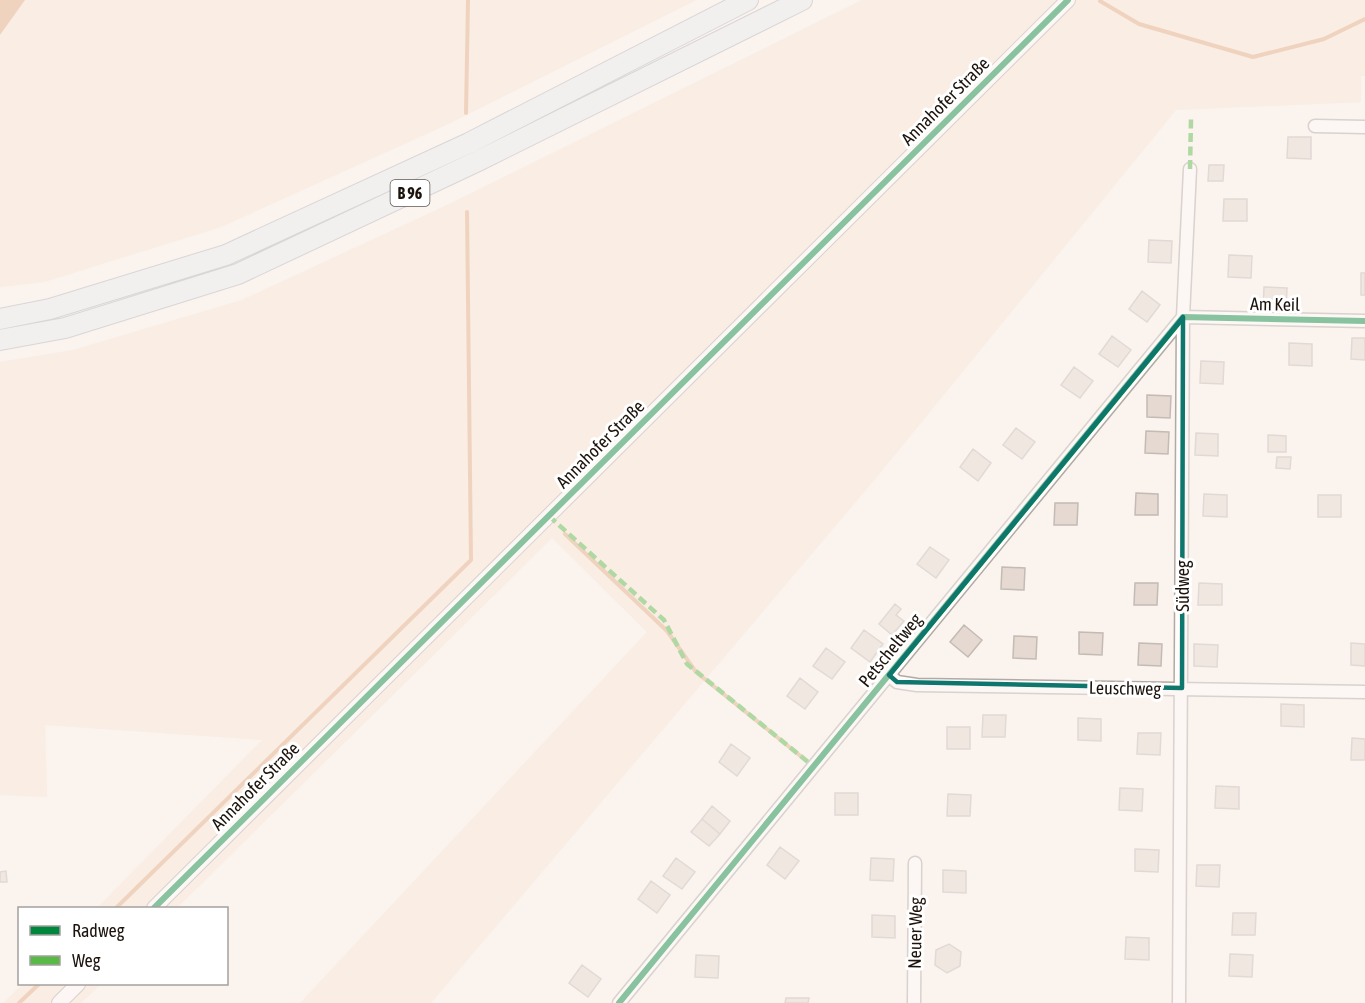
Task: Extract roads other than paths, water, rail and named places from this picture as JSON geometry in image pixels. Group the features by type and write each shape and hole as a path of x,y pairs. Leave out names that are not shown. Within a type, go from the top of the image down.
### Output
{"highway":[{"name":"B 96","path":"0,319 50,309 226,255 469,143 748,0"},
{"name":"B 96","path":"0,340 65,328 238,274 480,160 802,0"}],"street":[{"name":"Annahofer Straße","path":"156,907 1068,0"},
{"path":"1315,126 1365,127"},
{"name":"Südweg","path":"1179,1003 1184,316 1190,169"},
{"name":"Am Keil","path":"1184,316 1365,321"},
{"name":"Petscheltweg","path":"619,1003 1184,316"},
{"name":"Leuschweg","path":"889,675 897,682 917,685 1365,692"},
{"name":"Neuer Weg","path":"914,1003 915,863"},
{"path":"59,1003 77,985"}],"waterway":[{"path":"466,113 468,0"},
{"path":"1100,1 1139,24 1253,57 1324,39 1365,19"},
{"path":"117,907 471,560 467,212"},
{"path":"565,534 667,631 696,672 803,758"},
{"path":"19,1003 38,985"}]}
